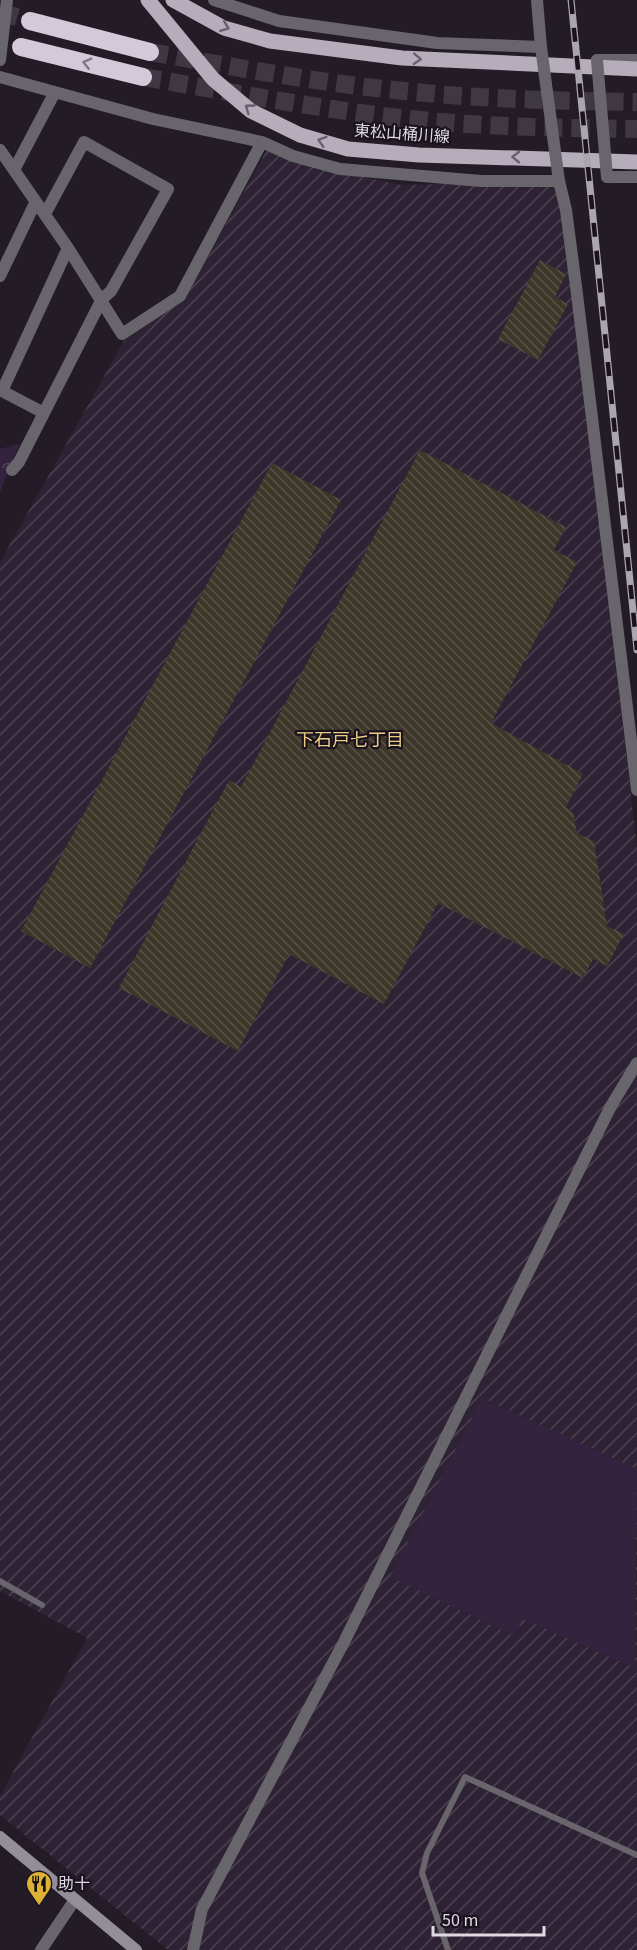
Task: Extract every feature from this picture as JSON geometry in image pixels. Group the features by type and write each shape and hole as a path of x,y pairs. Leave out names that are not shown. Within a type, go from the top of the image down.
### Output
{"highway":[{"path":"30,21 150,52"},
{"path":"21,47 143,78"}],"main road":[{"name":"東松山桶川線","path":"148,0 213,79 251,111 300,135 348,149 419,155 637,162"},
{"path":"176,1 224,28 270,41 402,58 637,69"}],"street":[{"path":"0,60 7,0"},
{"path":"214,0 279,21 437,42 541,47"},
{"path":"537,0 559,181 566,210 578,294 637,790"},
{"path":"637,60 597,60 607,177 637,177"},
{"path":"0,77 153,119 262,142 293,156 340,169 481,181 559,181"},
{"path":"14,170 55,92"},
{"path":"12,470 102,299 111,291 168,189 84,142 45,214"},
{"path":"0,150 102,299 122,334 180,296 262,142"},
{"path":"0,276 35,203"},
{"path":"44,413 2,391 68,248"},
{"path":"193,1950 202,1909 344,1642 611,1106 637,1063"},
{"path":"0,1837 74,1901 136,1950"},
{"path":"41,1950 74,1901"}],"lane":[{"path":"0,1581 42,1605"},
{"path":"448,1950 422,1873 428,1853 465,1777 637,1855"}],"shaded area":[{"path":"269,146 321,168 401,185 559,181 637,847 637,1950 168,1950 0,1815 0,1796 87,1638 0,1591 0,562 124,341 185,299"}],"green space":[{"path":"19,444 0,492 0,449"},
{"path":"482,1398 637,1469 635,1668 523,1619 514,1636 390,1577"}],"building":[{"path":"540,260 566,274 555,297 568,304 538,360 498,339"},
{"path":"420,450 566,527 554,550 577,562 491,723 583,774 566,807 573,812 577,833 594,841 607,926 624,934 607,966 593,959 583,978 438,903 384,1004 289,954 238,1051 119,988 229,780 241,787"},
{"path":"272,463 341,500 90,968 21,931"}],"tunnel":[{"path":"0,12 30,21"},
{"path":"150,52 372,88 462,96 637,102"},
{"path":"143,77 304,105 400,118 489,125 637,129"}],"railway":[{"path":"571,0 637,650"}],"place":[{"name":"助十","path":"39,1907"}],"district":[{"name":"下石戸七丁目","path":"350,740"}]}
